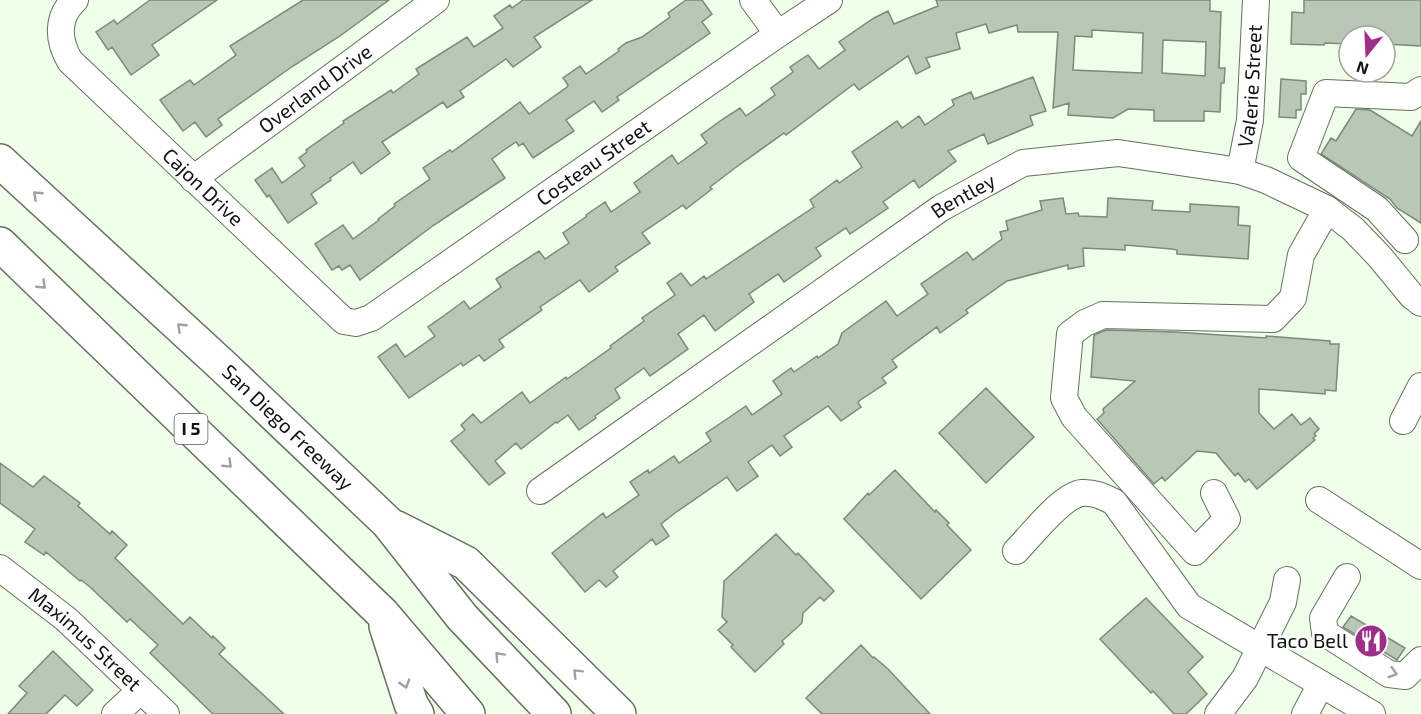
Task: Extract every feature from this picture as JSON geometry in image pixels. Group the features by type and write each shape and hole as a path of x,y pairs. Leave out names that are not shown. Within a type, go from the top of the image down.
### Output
{"highway":[{"name":"San Diego Freeway","path":"0,161 224,367 388,523 462,617 554,714"},
{"name":"I 5","path":"0,244 382,613 468,714"},
{"path":"388,523 466,563 619,714"},
{"path":"382,613 411,704 417,714"}],"street":[{"name":"Cajon Drive","path":"75,0 68,6 62,22 61,39 64,50 76,68 344,321 356,323"},
{"name":"Overland Drive","path":"193,178 436,0"},
{"path":"753,0 778,34"},
{"name":"Costeau Street","path":"356,323 371,318 829,0"},
{"name":"Valerie Street","path":"1240,171 1250,120 1256,0"},
{"path":"1380,256 1413,238 1377,209 1301,158 1326,93 1411,97 1421,90"},
{"name":"Bentley","path":"540,491 941,208 1023,163 1118,153 1240,171 1266,180 1327,209 1353,229 1380,256 1412,296 1421,303"},
{"path":"1195,552 1074,417 1064,398 1070,334 1085,323 1103,315 1273,319 1293,298 1301,255 1327,209"},
{"path":"1403,421 1421,386"},
{"path":"1016,551 1068,498 1083,493 1103,496 1113,502 1190,606 1372,714"},
{"path":"1170,579 1227,519 1214,493"},
{"path":"1318,500 1421,566"},
{"name":"Maximus Street","path":"0,568 66,619 166,714"},
{"path":"1347,577 1323,618 1325,633 1389,674 1405,676 1421,660"},
{"path":"1218,714 1245,678 1283,602 1287,580"},
{"path":"1305,714 1321,684"},
{"path":"115,714 141,690"}],"building":[{"path":"150,0 217,0 152,45 159,55 131,75 112,47 108,50 96,32 114,20 117,24"},
{"path":"303,0 389,0 218,119 222,125 206,137 195,122 183,131 160,100 190,80 194,85 236,55 230,46"},
{"path":"523,0 592,0 534,37 541,47 513,67 506,59 460,91 464,97 447,108 443,102 382,142 390,153 361,174 353,162 330,178 331,180 311,194 317,203 288,223 269,195 267,197 255,180 272,168 282,183 305,166 299,158 307,152 306,150 344,123 343,121 391,90 393,93 419,74 416,69 467,37 474,47 503,28 494,16 510,5 512,8"},
{"path":"686,0 702,0 712,14 702,22 710,33 617,97 619,100 602,112 594,101 566,120 574,131 533,158 523,143 519,146 516,142 504,150 492,159 505,178 434,225 360,280 350,265 342,270 339,266 332,270 315,244 343,225 353,239 379,220 395,206 394,204 430,179 423,168 450,150 452,152 520,102 529,114 567,87 563,78 580,66 586,74 619,51 618,49 626,43 642,37 670,17 668,13"},
{"path":"936,0 1210,0 1210,11 1221,12 1219,68 1225,68 1224,83 1221,83 1220,112 1204,111 1204,121 1154,121 1154,110 1128,109 1113,118 1068,115 1069,103 1053,108 1058,32 1018,32 1017,25 989,33 986,24 956,33 960,49 926,58 930,67 916,74 908,56 859,90 854,84 786,135 784,133 735,168 686,209 683,205 642,233 650,243 615,267 618,271 589,292 580,280 540,307 542,310 499,340 504,347 484,361 479,355 463,366 461,363 409,398 378,357 396,344 405,357 435,336 428,327 464,301 470,309 501,287 496,279 539,251 545,259 569,243 563,233 605,202 611,212 640,192 634,183 672,155 678,164 707,143 701,135 723,119 740,108 746,116 775,95 771,88 793,72 790,67 808,55 819,69 845,50 839,42 874,18 888,11 894,24 938,6","holes":["1092,30 1143,33 1142,73 1073,70 1075,36 1092,37","1163,40 1206,42 1205,76 1162,73"]},
{"path":"1304,0 1421,0 1421,46 1397,45 1397,24 1337,24 1337,44 1291,44 1292,12 1304,13"},
{"path":"1033,77 1046,111 1030,116 1033,125 988,144 984,134 948,151 956,161 919,188 914,180 883,202 888,208 850,234 846,228 816,248 821,256 784,282 778,274 749,294 754,302 715,331 704,315 678,334 688,349 650,376 644,368 615,389 620,398 579,430 568,415 521,449 516,443 495,461 505,473 489,485 451,441 465,430 461,425 473,414 481,423 522,392 530,403 611,348 610,346 644,321 642,318 675,295 667,283 681,273 691,286 704,276 706,279 814,207 810,200 837,180 839,183 862,167 852,152 897,121 902,128 919,116 925,125 954,105 952,100 971,92 974,99"},
{"path":"1281,79 1306,81 1306,94 1301,94 1301,110 1296,110 1296,118 1279,117"},
{"path":"1356,109 1370,110 1412,136 1421,121 1421,223 1397,208 1390,199 1321,154 1331,138 1336,141"},
{"path":"1063,198 1066,214 1078,213 1079,216 1107,217 1108,198 1153,201 1152,210 1190,212 1190,204 1239,207 1238,225 1250,226 1248,259 1177,254 1177,250 1172,249 1125,245 1125,250 1083,248 1084,266 1068,269 1068,265 1007,281 966,310 968,313 940,333 937,327 892,360 897,367 882,378 886,383 859,401 861,407 841,421 828,406 784,436 792,447 780,456 772,445 748,462 758,476 737,491 727,477 675,513 661,524 669,536 656,545 652,539 613,571 618,577 606,587 599,580 585,592 552,553 603,513 606,518 639,495 630,482 648,470 649,473 674,456 679,463 711,441 706,433 746,406 752,415 782,394 773,381 791,368 794,372 838,344 842,333 886,301 897,316 928,294 921,284 967,252 973,260 1002,239 1000,232 1008,230 1006,221 1042,210 1040,201"},
{"path":"1106,330 1266,338 1266,336 1330,341 1330,344 1339,344 1336,391 1325,390 1325,394 1259,389 1259,413 1274,429 1292,414 1301,425 1310,418 1319,429 1314,434 1315,440 1257,489 1249,479 1245,482 1238,473 1235,476 1216,453 1197,451 1165,481 1162,477 1154,484 1097,419 1104,413 1103,409 1135,381 1091,377 1094,335"},
{"path":"986,388 1034,437 986,483 939,433"},
{"path":"0,463 33,487 44,476 80,503 78,506 110,534 112,531 127,545 115,558 183,624 190,617 212,638 213,636 225,648 219,654 284,714 213,714 150,653 158,645 130,619 127,622 90,587 46,552 44,555 25,542 35,529 0,503"},
{"path":"895,470 935,512 936,510 949,523 947,525 971,550 921,599 844,519 868,493 869,495"},
{"path":"776,534 796,555 798,553 834,591 824,601 820,597 803,613 802,623 782,641 784,644 755,672 718,630 727,622 722,617 724,581"},
{"path":"1146,598 1203,657 1188,672 1207,694 1186,714 1174,714 1100,639"},
{"name":"Taco Bell","path":"1351,616 1405,648 1397,660 1343,627"},
{"path":"861,645 888,669 930,714 822,714 806,698"},
{"path":"53,651 93,690 77,706 65,695 46,714 8,714 27,693 19,686"}],"place":[{"name":"Taco Bell","path":"1371,641"}]}
